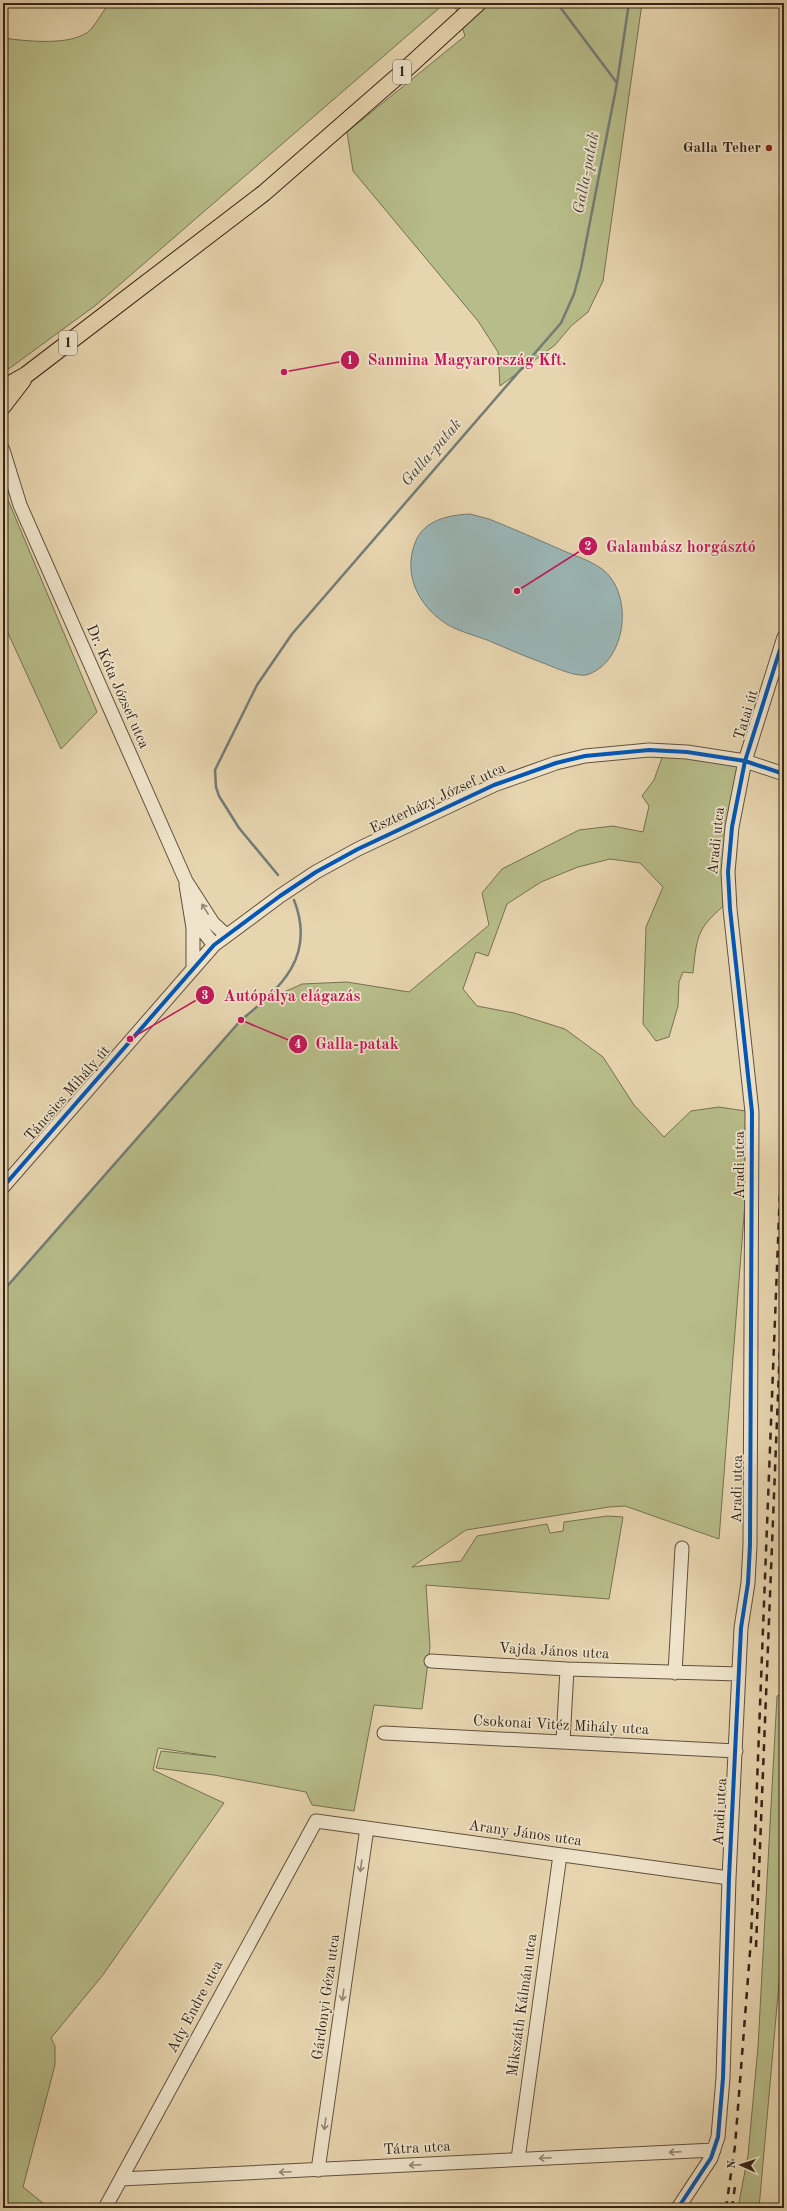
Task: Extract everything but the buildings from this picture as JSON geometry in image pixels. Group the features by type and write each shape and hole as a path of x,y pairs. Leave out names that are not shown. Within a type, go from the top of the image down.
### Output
{"main road":[{"name":"1","path":"3,388 26,375 264,193 400,74 478,3"},
{"name":"1","path":"3,406 26,375"}],"street":[{"path":"3,450 20,505"},
{"path":"3,477 20,505"},
{"name":"Dr. Kóta József utca","path":"20,505 186,881 213,923 226,935"},
{"name":"Tatai út","path":"784,637 745,761 784,774"},
{"name":"Eszterházy József utca","path":"214,945 316,872 364,846 494,785 556,762 606,753 661,750 718,756 745,761"},
{"name":"Aradi utca","path":"678,2208 704,2170 714,2150 718,2137 723,2078 729,1878 741,1628 748,1582 750,1545 752,1112 730,909 728,872 732,827 745,761"},
{"name":"Dr. Kóta József utca","path":"186,881 192,928 193,968"},
{"name":"Dr. Kóta József utca","path":"189,901 202,931 214,945"},
{"name":"Táncsics Mihály út","path":"3,1187 214,945"},
{"path":"675,1673 682,1548"},
{"name":"Vajda János utca","path":"431,1662 567,1669 739,1674"},
{"path":"563,1741 567,1669"},
{"name":"Csokonai Vitéz Mihály utca","path":"384,1733 736,1751"},
{"name":"Arany János utca","path":"316,1822 729,1878"},
{"name":"Ady Endre utca","path":"104,2208 316,1822"},
{"name":"Gárdonyi Géza utca","path":"318,2170 367,1828"},
{"name":"Mikszáth Kálmán utca","path":"518,2159 560,1855"},
{"name":"Tátra utca","path":"121,2179 714,2150"}],"green space":[{"path":"109,3 445,3 96,305 3,373 3,38 36,41 62,41 84,35 96,23"},
{"path":"454,3 642,3 603,281 588,312 571,326 555,345 500,386 498,352 478,321 353,171 347,132 465,36"},
{"path":"3,488 97,712 61,749 3,622"},
{"path":"663,755 745,761 729,901 711,918 701,932 696,948 693,973 683,972 679,982 678,1006 669,1037 656,1041 643,1024 646,927 663,887 640,863 610,859 578,867 541,882 507,904 488,956 476,952 463,989 477,1006 514,1013 565,1029 603,1057 634,1105 664,1137 691,1111 719,1107 752,1112 719,1539 625,1506 609,1507 466,1530 412,1567 461,1561 477,1536 547,1524 550,1533 563,1531 564,1522 607,1516 623,1517 609,1599 426,1585 430,1647 422,1709 374,1705 354,1811 312,1805 306,1792 214,1775 156,1768 161,1751 216,1757 158,1748 153,1770 224,1803 102,1976 51,2038 55,2046 55,2065 23,2187 49,2208 3,2208 3,1291 241,1020 266,1000 302,984 347,982 409,992 489,925 482,893 502,869 579,830 613,826 643,832 649,806 642,796 654,780"},
{"path":"784,1693 784,1927 759,2208 738,2208 748,2155 758,2047 777,1696"}],"water":[{"path":"470,514 489,519 588,561 602,569 612,580 619,594 622,609 622,625 618,641 612,655 602,666 585,675 566,672 455,628 435,616 427,607 415,588 412,577 411,566 415,543 419,535 430,524 445,518"}],"waterway":[{"path":"557,3 617,83"},
{"name":"Galla-patak","path":"278,875 239,828 219,796 216,787 215,770 257,685 292,634 561,323 574,294 581,268 617,83 629,3"},
{"name":"Galla-patak","path":"3,1291 241,1020 256,1008 282,982 291,969 298,954 301,938 300,920 294,900"}],"railway":[{"path":"726,2208 735,2146 751,1939 784,1087"},
{"path":"756,1947 784,1244"},
{"path":"732,2208 735,2186"}],"cycle path":[{"path":"678,2208 711,2158 718,2137 723,2078 729,1878 741,1628 748,1583 750,1545 752,1112 730,909 728,872 732,827 745,761 784,637"},
{"path":"3,1187 214,945 280,896 316,872 358,849 494,785 556,763 585,756 649,750 687,752 745,761 784,774"}],"place":[{"name":"Galla Teher","path":"769,148"},
{"name":"Sanmina Magyarország Kft.","path":"284,372"},
{"name":"Galambász horgásztó","path":"517,591"},
{"name":"Galla-patak","path":"241,1020"},
{"name":"Autópálya elágazás","path":"130,1039"}]}
